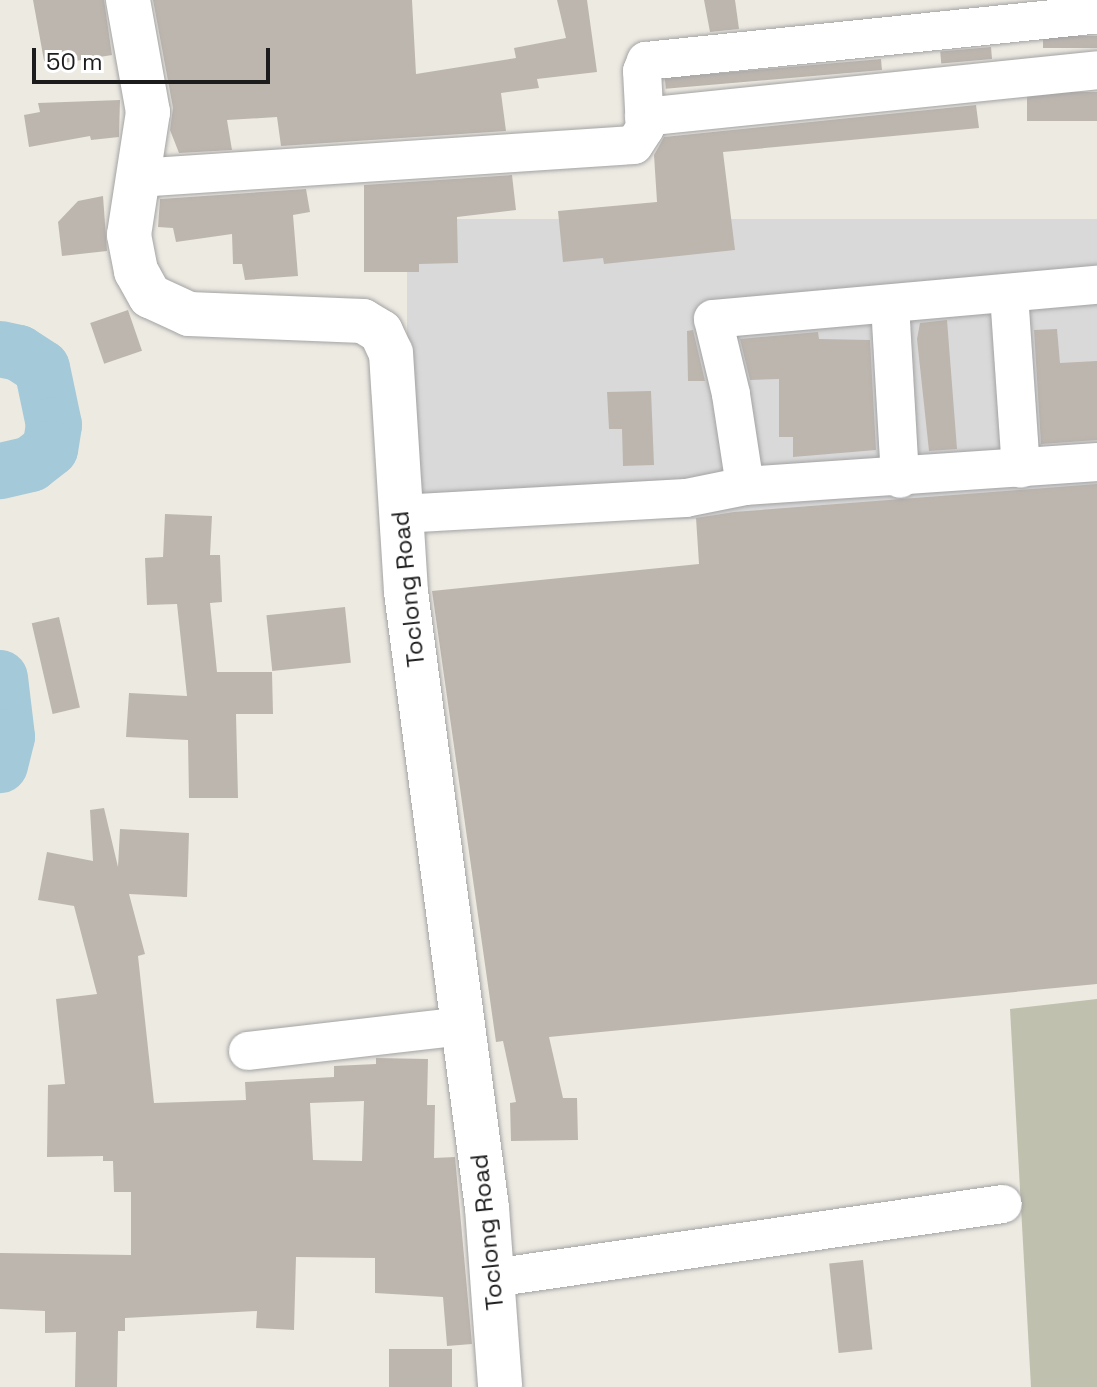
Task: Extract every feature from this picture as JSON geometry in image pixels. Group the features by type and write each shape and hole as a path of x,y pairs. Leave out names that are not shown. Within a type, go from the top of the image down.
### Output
{"street":[{"name":"Toclong Road","path":"128,0 148,112 137,178 131,256 150,296 167,307 227,317 337,317 363,321 381,332 391,353 400,514 493,1278 500,1387"},
{"path":"137,178 634,145 642,139 642,71 646,61 1097,14"},
{"path":"644,117 1097,70"},
{"path":"745,486 731,394 713,319 1097,285"},
{"path":"1009,294 1021,469"},
{"path":"890,304 900,479"},
{"path":"400,514 686,498 745,486 900,479 1097,462"},
{"path":"248,1051 463,1026"},
{"path":"493,1278 1003,1204"}],"shaded area":[{"path":"407,219 1097,219 1097,519 407,519"},
{"path":"1097,999 1097,1387 1031,1387 1010,1009"}],"building":[{"path":"33,0 104,0 112,55 45,66"},
{"path":"153,0 412,0 416,74 516,58 514,48 566,38 557,0 587,0 597,72 537,79 539,88 501,93 506,131 281,146 277,117 227,120 232,150 179,153 170,130 173,108"},
{"path":"704,0 735,0 739,29 710,32"},
{"path":"1043,36 1097,36 1097,48 1043,48"},
{"path":"991,47 992,59 941,63 940,51"},
{"path":"881,59 882,70 666,89 665,78"},
{"path":"1027,92 1097,92 1097,121 1027,121"},
{"path":"120,100 119,137 91,140 90,136 29,147 24,115 40,112 38,103"},
{"path":"976,105 979,128 723,152 735,250 604,264 603,258 563,262 558,211 657,202 654,155 664,137"},
{"path":"512,175 516,210 457,217 458,263 419,264 419,272 364,272 364,185"},
{"path":"306,189 310,212 293,215 298,276 245,280 242,264 233,264 232,234 176,242 173,228 158,227 160,199"},
{"path":"103,196 107,251 62,256 58,222 78,201"},
{"path":"128,310 142,351 104,364 90,323"},
{"path":"947,320 957,449 929,451 917,339 920,323"},
{"path":"1057,329 1060,363 1097,361 1097,440 1041,444 1034,330"},
{"path":"693,330 705,381 688,381 687,331"},
{"path":"818,332 819,339 870,340 876,450 793,457 793,437 779,437 779,379 750,380 740,339"},
{"path":"651,391 654,465 623,466 622,429 609,429 607,392"},
{"path":"1097,484 1097,984 549,1037 563,1098 577,1098 578,1140 511,1141 510,1103 516,1102 503,1041 496,1042 432,591 699,564 696,518 734,512"},
{"path":"165,514 212,516 210,555 220,555 222,602 210,603 217,672 272,672 273,714 236,714 238,798 189,798 188,740 126,737 129,693 187,696 177,604 147,605 145,558 163,557"},
{"path":"345,607 351,663 272,671 266,615"},
{"path":"59,617 80,708 53,714 32,623"},
{"path":"104,808 118,867 120,829 189,833 187,897 129,894 145,954 138,956 154,1103 246,1100 245,1082 334,1077 334,1066 376,1064 376,1058 428,1059 427,1105 435,1105 434,1158 455,1157 472,1344 447,1346 443,1297 375,1293 375,1258 296,1257 294,1330 256,1328 257,1311 125,1318 125,1331 118,1331 117,1387 75,1387 76,1332 45,1333 45,1311 0,1309 0,1253 131,1255 131,1192 114,1192 113,1161 103,1161 103,1156 47,1157 48,1085 65,1084 56,999 97,994 74,906 38,900 47,852 93,861 90,810","holes":["364,1101 362,1161 313,1160 310,1103"]},
{"path":"863,1260 872,1350 839,1353 829,1264"},
{"path":"389,1349 452,1349 452,1387 389,1387"}],"waterway":[{"path":"0,349 19,353 42,368 54,425 50,449 31,464 0,471"},
{"path":"0,678 7,737 0,765"}]}
